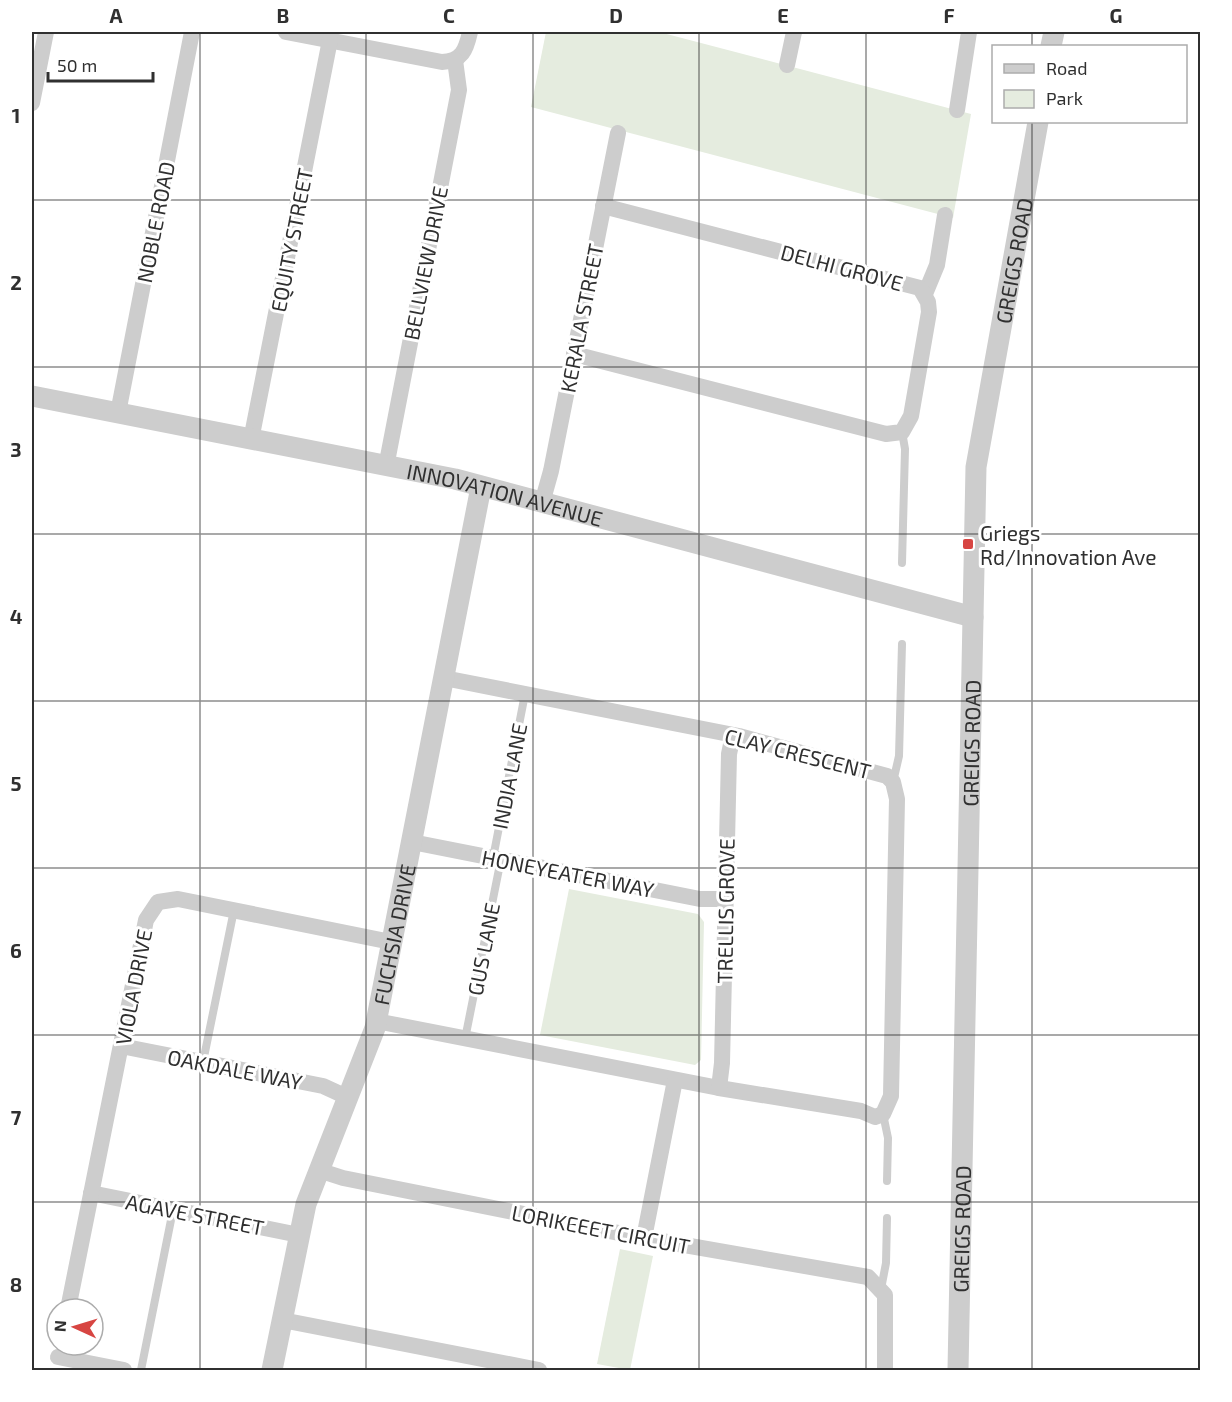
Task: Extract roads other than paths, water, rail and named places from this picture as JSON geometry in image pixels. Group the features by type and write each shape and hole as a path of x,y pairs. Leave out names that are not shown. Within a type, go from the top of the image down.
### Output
{"street":[{"path":"32,103 35,69 46,32"},
{"name":"NOBLE ROAD","path":"118,413 192,32"},
{"path":"286,32 434,61 455,60 464,53 470,32"},
{"path":"787,65 794,32"},
{"path":"957,110 969,32"},
{"name":"EQUITY STREET","path":"251,440 330,40"},
{"name":"BELLVIEW DRIVE","path":"386,467 459,90 455,60"},
{"name":"GREIGS ROAD","path":"958,1371 976,467 1038,123"},
{"name":"KERALA STREET","path":"542,503 551,471 618,133"},
{"name":"DELHI GROVE","path":"603,206 920,288 925,294 929,312 911,416 902,432"},
{"path":"925,294 937,266 945,215"},
{"path":"574,354 886,434 902,432"},
{"name":"INNOVATION AVENUE","path":"32,396 455,479 973,617"},
{"name":"FUCHSIA DRIVE","path":"272,1371 299,1235 318,1170 376,1021 482,487"},
{"name":"CLAY CRESCENT","path":"444,678 733,735 878,772 893,782 897,799 891,1096 883,1114"},
{"name":"TRELLIS GROVE","path":"719,1088 722,1063 729,754 733,735"},
{"name":"HONEYEATER WAY","path":"411,842 700,899 726,899"},
{"name":"VIOLA DRIVE","path":"70,1297 150,912 158,902 167,899 234,910 392,942"},
{"path":"376,1021 675,1080 875,1116 883,1114"},
{"name":"OAKDALE WAY","path":"121,1046 323,1086 347,1097"},
{"path":"644,1238 675,1080"},
{"name":"LORIKEEET CIRCUIT","path":"318,1170 343,1179 644,1238 868,1276 881,1288"},
{"name":"AGAVE STREET","path":"92,1193 299,1235"},
{"path":"881,1288 886,1305 885,1371"},
{"path":"282,1320 539,1371"},
{"path":"58,1358 124,1371"}],"lane":[{"path":"902,432 904,449 902,562"},
{"path":"893,782 899,756 902,644"},
{"name":"INDIA LANE","path":"496,859 525,694"},
{"name":"GUS LANE","path":"465,1038 496,859"},
{"path":"203,1062 234,910"},
{"name":"CLAY CRESCENT","path":"883,1114 888,1138 887,1181"},
{"path":"141,1371 173,1210"},
{"path":"881,1288 885,1263 887,1218"}],"place":[{"name":"Griegs Rd/Innovation Ave","path":"968,544"}]}
